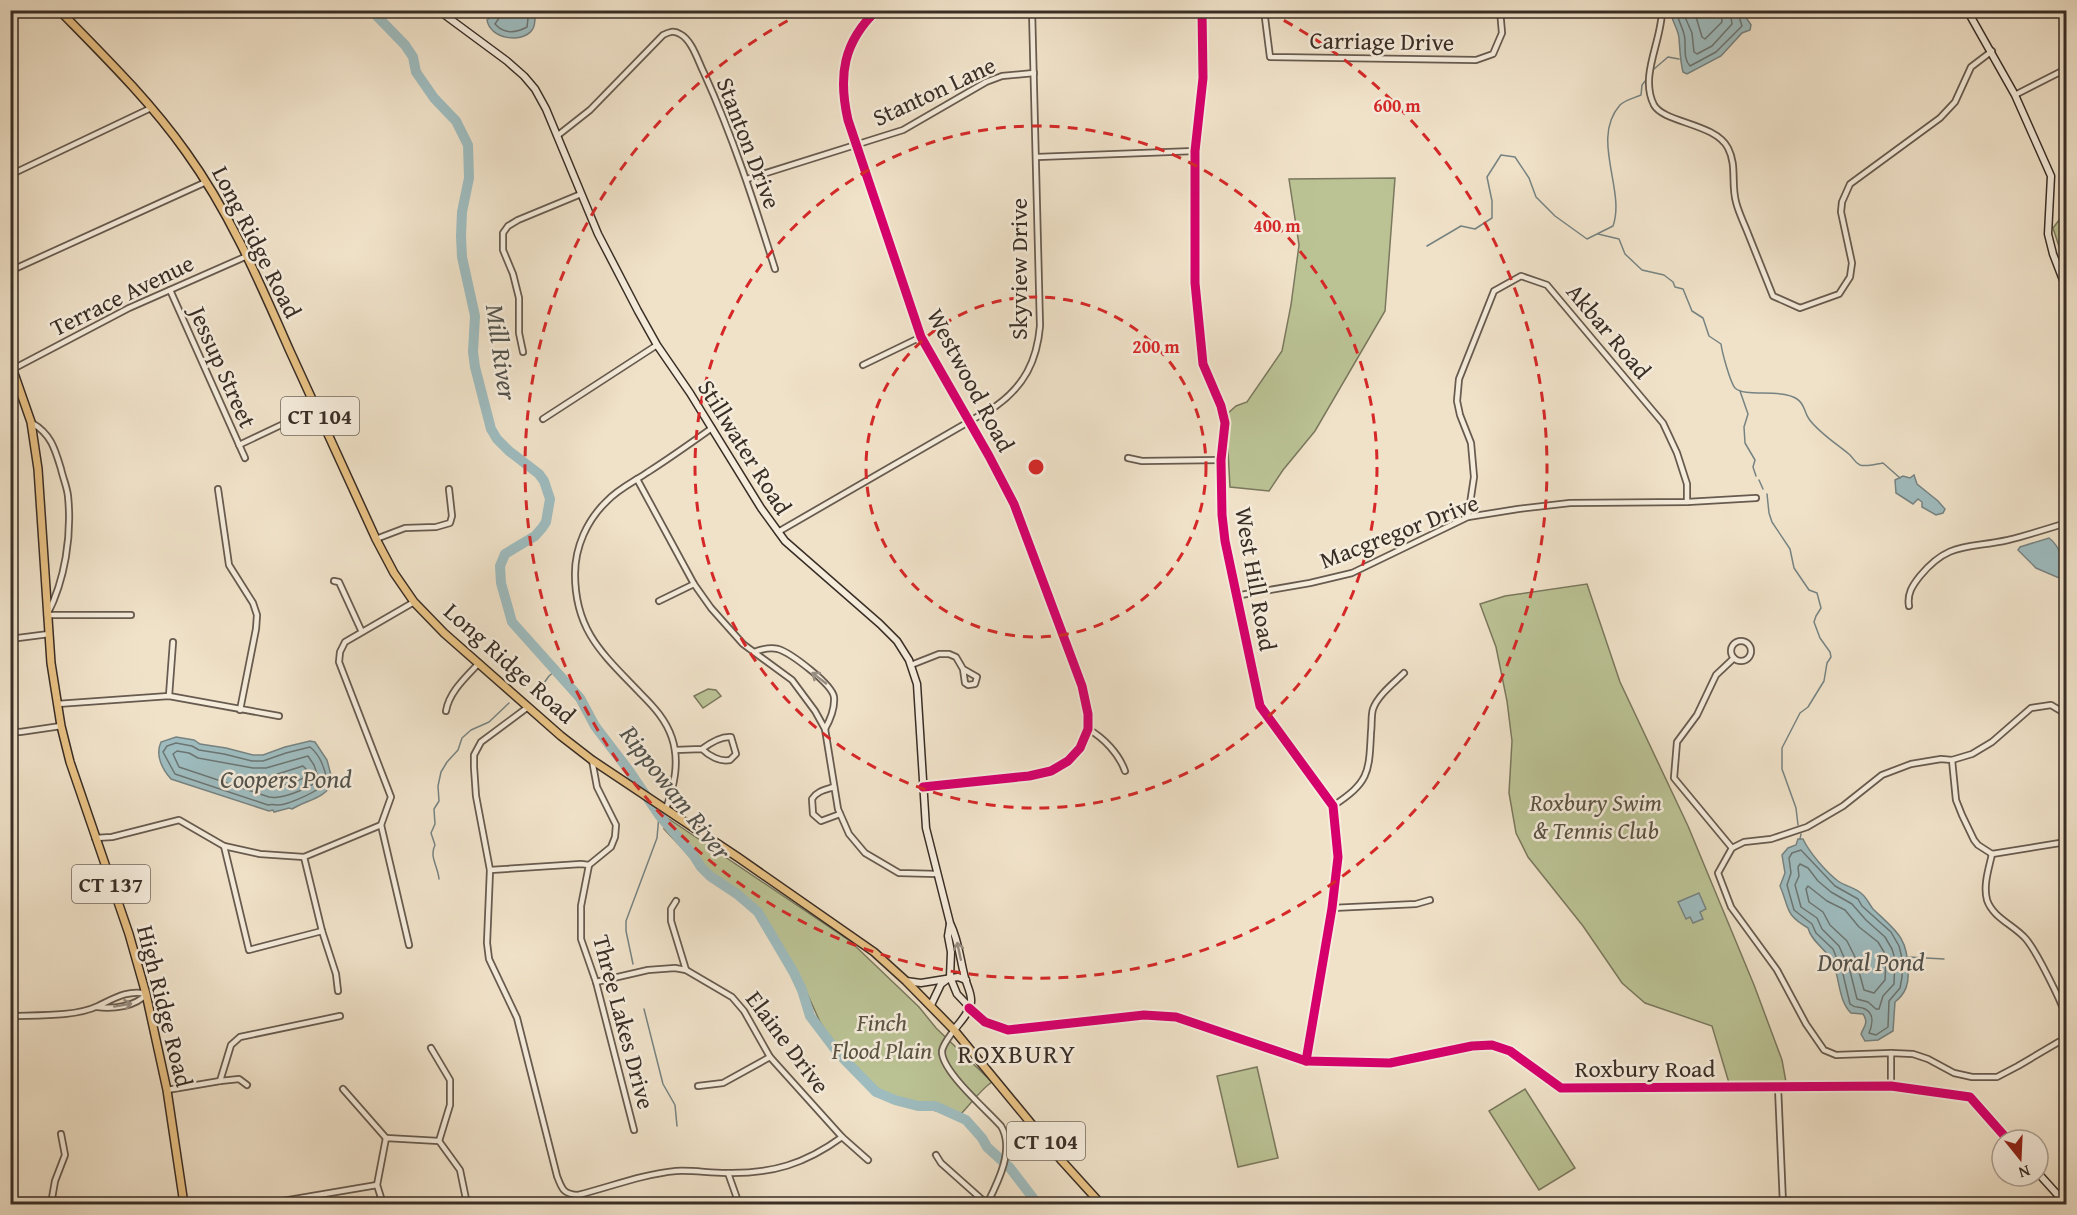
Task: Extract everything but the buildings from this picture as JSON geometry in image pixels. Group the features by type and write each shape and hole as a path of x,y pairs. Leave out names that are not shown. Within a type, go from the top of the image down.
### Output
{"main road":[{"name":"Long Ridge Road","path":"59,10 101,52 151,108 186,152 206,182 248,256 376,539 394,573 414,602 444,633 592,760 874,952 931,1005 954,1030 1062,1161 1101,1204"},
{"name":"High Ridge Road","path":"12,365 31,422 38,469 47,615 61,726 70,762 129,934 146,994 167,1090 184,1204"}],"street":[{"name":"Stillwater Road","path":"438,10 524,76 540,98 580,194 614,267 657,345 712,428 741,477 778,532 798,553 880,624 897,642 911,665 918,692 926,828 950,923 956,934 970,994 969,1008"},
{"name":"Westwood Road","path":"877,10 866,21 853,41 844,68 842,94 848,120 921,337 1014,504 1082,686 1088,714 1088,729"},
{"name":"Skyview Drive","path":"778,532 970,422 1005,399 1018,387 1033,362 1040,326 1032,10"},
{"name":"West Hill Road","path":"1202,10 1203,78 1195,151 1196,283 1203,364 1221,406 1225,423 1221,460 1222,515 1235,596 1260,706 1333,806"},
{"name":"Carriage Drive","path":"1264,10 1270,57 1476,60 1492,54 1502,33 1500,10"},
{"path":"1662,10 1661,27 1650,81 1655,106 1665,114 1711,132 1728,147 1734,167 1736,203 1773,296 1800,308 1839,294 1850,277 1852,263 1841,212 1850,184 1940,118 1955,102 1971,67 1992,51"},
{"path":"1967,10 1992,51 2051,176 2048,234 2053,254 2067,288"},
{"name":"Stanton Drive","path":"557,136 590,110 663,36 670,32 681,34 692,47 718,104 747,179 775,269"},
{"path":"2014,95 2067,69"},
{"name":"Stanton Lane","path":"747,179 903,130 986,82 1002,76 1034,73"},
{"path":"10,175 151,108"},
{"path":"1037,157 1195,151"},
{"path":"10,271 206,182"},
{"path":"523,352 519,333 519,298 513,274 503,250 503,232 518,220 580,194"},
{"name":"Terrace Avenue","path":"12,365 129,308 248,256"},
{"name":"Akbar Road","path":"1468,517 1474,477 1471,443 1457,401 1459,379 1494,291 1521,276 1547,285 1663,423 1677,453 1687,484 1687,502"},
{"name":"Jessup Street","path":"170,290 245,458"},
{"path":"863,365 921,337"},
{"path":"543,419 657,345"},
{"path":"239,445 317,408"},
{"path":"31,422 44,430 54,447 68,495 66,556 57,595 47,615 131,615"},
{"path":"666,809 676,777 675,750 665,723 654,708 596,646 581,618 577,602 575,564 580,543 591,520 608,500 712,428"},
{"path":"1128,458 1142,461 1221,460"},
{"path":"637,479 694,584 711,608 743,644 792,680 815,711 829,742 834,787 840,814 849,834 865,853 899,873 937,874"},
{"path":"219,489 229,564 253,603 257,615 240,710"},
{"path":"376,539 405,528 436,527 450,523 452,516 449,489"},
{"name":"Macgregor Drive","path":"1235,596 1310,584 1352,573 1468,517 1570,503 1687,502 1756,498"},
{"path":"1909,606 1908,595 1917,580 1932,562 1948,551 1965,546 2019,538 2067,523"},
{"path":"334,581 339,582 361,630"},
{"path":"659,602 694,584"},
{"path":"409,945 381,825 391,797 339,662 340,652 345,642 361,630 414,602"},
{"path":"10,639 49,634"},
{"path":"169,696 173,642"},
{"path":"1744,642 1750,646 1751,653 1748,659 1741,661 1734,658 1731,652 1735,644 1744,642"},
{"path":"754,652 770,648 789,654 830,687 834,697 833,708 825,729"},
{"path":"911,665 939,654 949,654 956,657 963,669"},
{"path":"1732,848 1674,778 1677,742 1697,715 1716,675 1734,658"},
{"path":"446,711 450,698 479,663"},
{"path":"1306,1061 1332,908 1338,857 1333,806 1353,793 1362,781 1370,764 1373,709 1384,692 1404,673"},
{"path":"57,704 169,696 279,716"},
{"path":"2067,714 2051,705 2031,708 1981,749 1952,760 1941,759 1911,764 1882,775 1843,807 1807,827 1771,839 1744,842 1732,848 1718,873 1731,907 1778,970 1806,1024 1824,1050 1836,1056 1912,1054 1928,1059 1954,1073 1972,1077 1997,1077 2062,1040 2067,1032"},
{"path":"528,707 481,742 474,756 476,796 490,870 487,943 489,959 517,1018 562,1189 568,1194 578,1195 656,1174 676,1171 728,1173 781,1168 797,1164 842,1137"},
{"path":"10,732 61,726"},
{"path":"923,787 1029,776 1051,771 1068,761 1080,748 1088,729 1100,735 1122,761 1125,771"},
{"path":"675,750 702,749 717,740 731,737 736,753 733,758 724,761 702,749"},
{"path":"490,870 581,864 589,866 611,847 616,825 597,787 592,760"},
{"path":"1952,760 1956,800 1978,845 1992,854 2067,842"},
{"path":"834,787 814,796 812,799 813,813 821,821 840,814"},
{"path":"95,838 112,837 179,820 224,846 260,854 304,857 381,825"},
{"path":"224,846 249,950 322,931"},
{"path":"1992,854 1986,882 1990,905 2031,945 2067,1016"},
{"path":"304,857 322,931 336,974 338,991"},
{"name":"Three Lakes Drive","path":"589,866 581,906 581,939 596,982 634,1130"},
{"path":"1332,908 1416,904 1430,900"},
{"path":"676,901 671,909 671,921 686,970"},
{"name":"Stillwater Road","path":"950,923 948,936 951,952 950,977 957,994 969,1008"},
{"name":"Elaine Drive","path":"596,982 648,970 675,968 686,970 732,997 744,1011 770,1057 842,1137 868,1160"},
{"path":"931,1005 942,984 950,977"},
{"path":"906,981 921,983 950,977 966,980"},
{"path":"10,1016 62,1014 97,1006 132,992 146,994"},
{"path":"97,1006 107,1008 135,1003 146,994"},
{"path":"936,1155 941,1163 987,1204 1008,1149 1006,1134 951,1072 944,1060 943,1046 969,1008"},
{"name":"Roxbury Road","path":"969,1008 985,1022 1008,1030 1144,1015 1176,1017 1306,1061 1390,1063 1484,1044 1510,1051 1561,1088 1891,1086 1970,1097 1997,1128"},
{"path":"220,1081 231,1046 240,1037 340,1016"},
{"path":"431,1048 450,1080 450,1105 438,1140"},
{"path":"1891,1053 1891,1086"},
{"path":"698,1086 723,1083 770,1057"},
{"path":"167,1090 220,1081 239,1080 248,1085"},
{"path":"1779,1087 1783,1204"},
{"path":"343,1089 386,1138 438,1140"},
{"path":"51,1204 55,1181 64,1155 61,1134"},
{"path":"383,1204 377,1185 386,1138"},
{"path":"438,1140 460,1170 467,1204"},
{"path":"728,1173 739,1204"},
{"path":"265,1204 377,1185"},
{"path":"2050,1186 2066,1204"},
{"path":"1761,1204 1819,1204"}],"green space":[{"path":"1395,178 1385,311 1315,431 1269,491 1230,487 1226,415 1236,406 1247,402 1282,351 1291,305 1299,245 1289,179"},
{"path":"2066,211 2066,268 2053,228"},
{"name":"Roxbury Swim & Tennis Club","path":"1587,584 1620,682 1688,826 1754,985 1782,1060 1786,1082 1729,1083 1712,1026 1645,1003 1622,983 1583,926 1528,857 1516,833 1509,793 1512,741 1507,701 1496,647 1480,604 1505,596"},
{"path":"708,689 716,690 721,696 703,708 694,696"},
{"name":"Finch Flood Plain","path":"663,815 850,941 992,1082 959,1116 906,1104 848,1068 820,1022 806,991 765,917 714,882 664,829"},
{"path":"1257,1067 1278,1158 1238,1167 1217,1076"},
{"path":"1525,1089 1575,1168 1539,1190 1489,1111"}],"water":[{"path":"535,11 533,28 527,34 514,38 494,32 487,20 495,13"},
{"path":"1671,11 1742,11 1751,25 1750,30 1742,33 1721,56 1687,74 1683,72 1678,34"},
{"path":"1914,475 1917,484 1945,509 1943,513 1936,515 1922,507 1922,502 1918,499 1913,504 1896,493 1895,480 1903,476 1910,478"},
{"path":"2049,538 2062,557 2066,581 2036,568 2018,550 2020,547"},
{"name":"Coopers Pond","path":"176,737 253,755 263,755 285,747 310,741 315,742 327,760 333,783 325,793 292,809 269,811 171,779 160,762 159,747 161,742"},
{"name":"Doral Pond","path":"1798,839 1803,839 1814,856 1833,877 1864,896 1903,942 1907,959 1907,984 1902,995 1895,1002 1893,1031 1878,1040 1865,1041 1861,1034 1865,1017 1863,1014 1851,1013 1847,1008 1841,996 1830,958 1813,938 1808,928 1795,919 1789,910 1780,886 1785,873 1782,855 1788,848 1796,845"},
{"path":"1699,893 1706,909 1700,912 1703,919 1693,923 1690,917 1686,919 1678,902"}],"waterway":[{"name":"Mill River","path":"371,10 405,45 413,57 416,72 434,98 456,121 468,145 469,178 462,212 461,236 462,257 475,316 473,352 475,367 491,429 509,451 539,474 550,499 546,522 542,528 535,536 505,554 500,566 501,583 512,622 580,698 595,726 659,815 701,867 758,912 794,973 810,1016 838,1053 876,1092 918,1106 935,1106 966,1120 987,1147 1010,1168 1035,1204"},
{"path":"1654,69 1668,57 1679,59"},
{"path":"1427,246 1461,226 1475,229 1492,218 1492,201 1487,177 1501,155 1515,157 1529,178 1536,197 1555,216 1587,239 1613,226 1616,212 1608,133 1612,118 1620,105 1641,95 1642,85 1646,80"},
{"path":"1598,234 1619,239 1625,254 1642,270 1664,275 1673,282 1675,287 1683,289 1692,311 1703,318 1709,336 1721,344 1735,388 1747,392 1782,394 1797,399 1802,403 1813,424 1857,463 1865,466 1883,463 1900,478"},
{"path":"1740,391 1748,414 1744,427 1745,443 1755,460 1753,467 1756,476"},
{"path":"1759,480 1763,489"},
{"path":"1767,494 1772,522 1790,549 1794,568 1809,590 1817,593 1821,608 1814,622 1831,657 1827,663 1824,681 1808,707 1800,713 1782,748 1782,769 1796,808 1798,825"},
{"path":"538,699 530,692 541,687 555,671"},
{"path":"439,879 433,858 435,845 431,833 435,824 434,809 439,801 438,786 441,772 458,750 462,738 471,730 489,722 509,703"},
{"name":"Rippowam River","path":"633,964 626,921 657,838 659,815"},
{"path":"1800,839 1801,834"},
{"path":"1908,957 1944,959"},
{"path":"644,1009 663,1084 675,1105 677,1126"}],"cycle path":[{"path":"877,10 857,34 846,60 844,89 848,120 921,337 1014,504 1082,686 1088,714 1088,729 1080,748 1068,761 1051,771 1029,776 923,787"},
{"path":"1202,10 1203,78 1195,151 1195,283 1203,364 1221,406 1225,423 1221,460 1225,541 1260,706 1333,806 1338,857 1332,908 1306,1061"},
{"path":"969,1008 985,1022 1008,1030 1144,1015 1176,1017 1306,1061 1390,1063 1472,1046 1492,1045 1510,1051 1561,1088 1891,1086 1970,1097 1997,1128"}],"district":[{"name":"ROXBURY","path":"1017,1053"}]}
